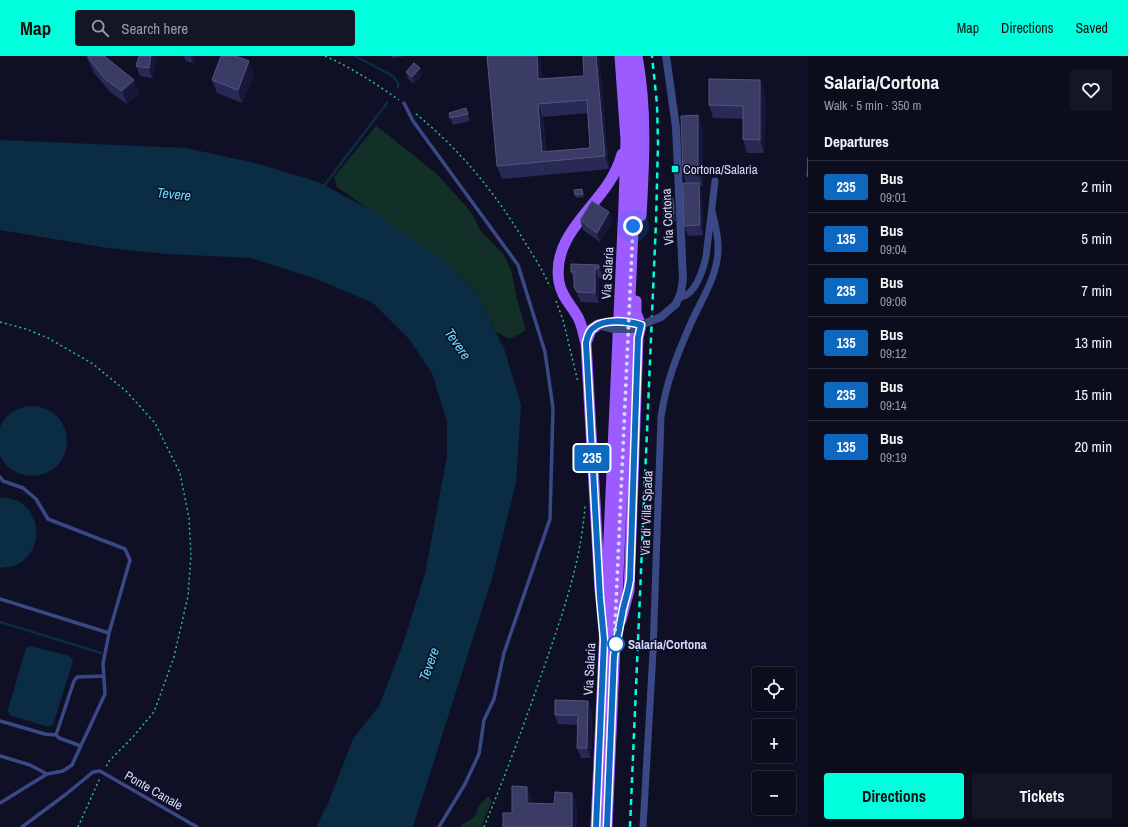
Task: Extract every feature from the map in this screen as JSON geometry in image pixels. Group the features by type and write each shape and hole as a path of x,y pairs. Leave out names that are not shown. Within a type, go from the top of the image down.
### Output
{"main road":[{"name":"Via Salaria","path":"596,827 626,140 620,56"},
{"name":"Via Salaria","path":"607,827 635,184 635,118 630,56"},
{"path":"614,656 629,586 638,338 641,325 637,318 636,310 643,182 644,101 637,56"},
{"path":"604,640 586,343 577,315 566,299 560,286 558,268 562,252 572,230 584,213 604,190 615,173 626,140"},
{"path":"577,315 598,325"},
{"path":"586,343 590,332 598,325"}],"street":[{"name":"Via Cortona","path":"666,56 676,126 683,279 678,301"},
{"name":"Via di Villa Spada","path":"678,301 690,293 703,268 715,181"},
{"name":"Via di Villa Spada","path":"643,827 653,652 661,417 669,377 709,286 716,263 718,243 712,210"},
{"path":"598,325 614,321 629,322 641,325 659,319 678,301"}],"lane":[{"path":"404,103 412,121 518,265 545,352 553,408 550,519 504,653 494,699 484,720 478,754 465,784 439,827"},
{"path":"0,477 3,481 23,488 36,499 48,519 125,549 130,560 108,633 103,664 105,694 72,766 63,771 47,774 0,803"},
{"path":"0,599 108,633"},
{"path":"56,735 77,676 104,676"},
{"path":"0,721 45,734 56,735 59,738 81,746"},
{"path":"0,756 30,765 47,774"},
{"path":"22,827 66,795 93,772 101,772"},
{"name":"Ponte Canale","path":"101,772 197,827"}],"path":[{"path":"325,56 368,78 404,103 437,131 463,157 491,191 516,227 539,264 552,292"},
{"path":"554,299 563,320 578,384"},
{"path":"0,322 26,329 48,338 93,364 120,386 155,423 180,473 189,518 191,555 188,596 174,657 154,712 131,739 109,761 106,767"},
{"path":"484,827 510,764 565,609 583,532 585,501"},
{"path":"78,827 101,772"}],"green space":[{"path":"376,126 438,175 471,212 480,230 503,254 511,270 517,299 526,330 510,339 496,332 475,289 443,261 337,187 334,177"},
{"path":"488,796 492,801 481,827 459,827 474,817 479,806"}],"water":[{"name":"Tevere","path":"0,140 186,148 259,164 318,182 371,210 443,261 475,289 505,351 521,405 516,483 493,575 413,827 316,827 329,801 353,739 379,706 402,647 425,574 447,456 447,421 432,373 409,339 373,303 314,278 251,258 167,254 108,248 0,230"},
{"path":"25,407 39,407 51,412 57,416 66,434 66,448 61,460 57,466 39,475 25,475 13,470 7,466 -1,451 -1,431 3,422 7,416"},
{"path":"3,497 16,500 24,505 30,512 36,528 36,537 30,553 24,560 9,567 0,568 0,498"},
{"path":"31,646 69,656 73,661 53,725 48,727 9,715 8,710 26,648"}],"building":[{"path":"88,56 104,56 134,80 122,91 105,79"},
{"path":"139,56 151,56 149,68 136,66"},
{"path":"221,56 236,56 249,61 238,90 212,80"},
{"path":"487,56 537,56 538,79 584,76 583,56 596,56 605,156 497,166","holes":["587,100 590,148 542,152 538,104"]},
{"path":"414,63 420,68 412,77 406,72"},
{"path":"709,79 760,80 760,140 743,139 743,106 709,105"},
{"path":"466,108 468,114 450,118 449,113"},
{"path":"698,115 698,173 683,173 681,116"},
{"path":"683,183 699,183 700,225 684,226"},
{"path":"582,189 583,194 575,195 574,190"},
{"path":"673,198 674,214 664,215 663,199"},
{"path":"592,201 609,212 597,233 580,220"},
{"path":"571,264 599,265 599,268 595,268 595,293 577,292 574,287 574,272 571,272"},
{"path":"555,700 588,701 587,748 577,748 578,715 555,715"},
{"path":"512,786 527,787 527,803 554,804 555,792 572,793 572,827 503,827 503,813 512,813"}],"waterway":[{"path":"355,56 393,76 398,83 398,87"},
{"path":"323,187 387,103"},
{"path":"0,622 101,653"}],"railway":[{"path":"630,827 656,222 658,144 657,104 652,56"}],"bus line":[{"name":"235","path":"596,827 604,640 600,598 586,343 588,334 593,328 604,323 614,321 629,322 641,325 638,338 630,580 614,656 607,827"}],"place":[{"name":"Cortona/Salaria","path":"675,169"},
{"name":"Salaria/Cortona","path":"616,644"}],"route":[{"path":"616,644 615,626 618,552 633,226"}]}
